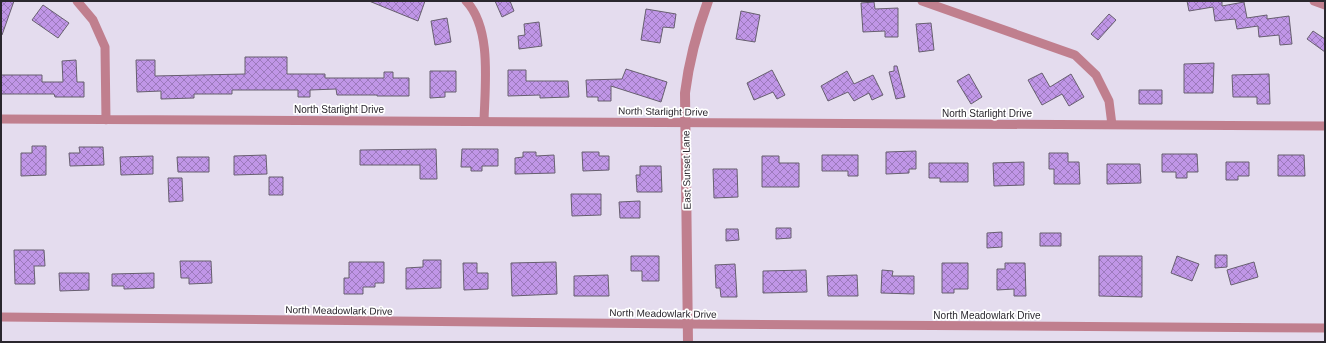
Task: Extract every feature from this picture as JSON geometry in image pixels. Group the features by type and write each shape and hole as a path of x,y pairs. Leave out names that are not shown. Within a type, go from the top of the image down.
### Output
{"street":[{"path":"77,1 93,20 105,47 106,120"},
{"path":"466,1 470,5 481,28 485,51 484,121"},
{"name":"East Sunset Lane","path":"688,342 685,93 689,66 698,30 708,1"},
{"path":"922,1 1075,56 1096,75 1109,100 1112,125"},
{"path":"1314,1 1325,5"},
{"name":"North Starlight Drive","path":"1,119 1325,126"},
{"name":"North Meadowlark Drive","path":"1,317 688,324 1325,328"}],"building":[{"path":"1,1 14,1 2,35 1,35"},
{"path":"369,1 425,1 418,21"},
{"path":"495,1 510,1 514,11 502,17"},
{"path":"1187,1 1222,1 1222,6 1244,2 1247,18 1267,15 1267,19 1289,16 1292,44 1280,45 1279,35 1259,37 1258,26 1237,29 1235,19 1215,21 1213,7 1189,11"},
{"path":"874,2 875,9 898,8 898,37 885,37 885,31 863,32 861,3"},
{"path":"43,5 69,23 58,38 32,20"},
{"path":"646,9 676,14 674,28 663,27 660,43 641,40"},
{"path":"741,11 760,15 755,42 736,39"},
{"path":"1109,14 1116,20 1098,40 1091,34"},
{"path":"447,18 451,42 435,45 431,21"},
{"path":"539,22 542,46 519,49 518,36 525,35 524,24"},
{"path":"931,23 934,50 919,52 916,24"},
{"path":"1313,31 1325,39 1325,52 1307,39"},
{"path":"245,57 287,57 287,74 325,74 325,78 384,78 384,72 393,72 393,78 409,78 409,96 337,95 336,89 310,90 310,97 298,97 298,90 232,90 232,94 194,94 194,98 161,99 161,91 137,92 136,60 155,60 155,76 245,74"},
{"path":"76,60 77,82 84,82 84,97 55,97 54,94 1,94 1,75 42,75 42,82 63,82 62,61"},
{"path":"1214,63 1213,93 1184,93 1184,64"},
{"path":"894,66 897,66 905,97 896,99 889,72 894,71"},
{"path":"626,69 667,82 661,102 611,86 611,101 598,101 598,97 587,97 586,80 622,79"},
{"path":"508,70 526,70 526,81 568,81 569,97 540,98 540,95 508,96"},
{"path":"772,70 785,95 777,99 773,92 754,100 747,83"},
{"path":"430,71 456,71 456,92 445,92 445,97 430,98"},
{"path":"847,71 854,84 873,75 883,95 872,100 869,93 854,101 848,92 828,101 821,86"},
{"path":"1042,73 1050,87 1071,74 1084,97 1069,106 1062,94 1042,105 1028,80"},
{"path":"969,74 982,97 971,104 957,81"},
{"path":"1269,74 1270,104 1257,104 1257,97 1233,97 1232,75"},
{"path":"1139,90 1162,90 1162,104 1139,104"},
{"path":"32,146 46,146 46,175 21,176 21,153 32,153"},
{"path":"79,147 103,147 104,165 70,166 69,153 80,153"},
{"path":"436,149 437,179 420,179 420,165 360,165 360,150"},
{"path":"462,149 498,149 498,166 482,166 482,171 471,171 471,167 461,167"},
{"path":"916,151 916,169 909,169 909,173 886,174 886,152"},
{"path":"523,152 536,152 536,156 554,155 555,173 515,174 515,158 523,157"},
{"path":"582,152 599,152 599,156 609,156 609,170 583,171"},
{"path":"1049,153 1068,153 1068,162 1079,162 1080,184 1054,184 1054,169 1049,169"},
{"path":"1162,154 1197,154 1198,172 1187,172 1187,178 1176,178 1176,172 1162,172"},
{"path":"266,155 267,174 234,175 234,156"},
{"path":"822,155 858,155 858,176 848,176 848,171 822,171"},
{"path":"1278,155 1304,155 1305,176 1278,176"},
{"path":"153,156 153,174 121,175 120,157"},
{"path":"762,156 779,156 779,163 799,163 799,187 762,187"},
{"path":"177,157 209,157 209,172 178,172"},
{"path":"1024,162 1024,185 994,186 993,163"},
{"path":"1226,162 1249,162 1249,176 1238,176 1238,180 1226,180"},
{"path":"929,163 968,163 968,182 940,182 940,178 929,178"},
{"path":"1107,164 1140,164 1141,183 1107,184"},
{"path":"640,166 661,166 662,192 637,192 636,175 640,175"},
{"path":"713,169 737,169 738,197 714,198"},
{"path":"269,177 283,177 283,195 269,195"},
{"path":"168,178 182,178 183,201 169,202"},
{"path":"571,194 601,194 601,215 572,216"},
{"path":"640,201 640,218 620,218 619,202"},
{"path":"776,228 791,228 791,238 776,239"},
{"path":"726,229 738,229 739,240 726,241"},
{"path":"1002,232 1002,247 987,248 987,233"},
{"path":"1040,233 1061,233 1061,246 1040,246"},
{"path":"14,250 44,250 45,266 34,266 35,284 15,284"},
{"path":"1215,255 1227,255 1227,267 1215,268"},
{"path":"631,256 659,256 659,281 642,281 642,271 631,271"},
{"path":"1099,256 1142,256 1142,297 1099,296"},
{"path":"1177,256 1199,264 1192,281 1171,273"},
{"path":"423,260 441,260 441,288 406,289 406,268 423,267"},
{"path":"180,261 211,261 212,283 189,284 189,278 181,278"},
{"path":"349,262 384,262 384,283 375,283 375,287 363,287 363,294 344,294 344,278 349,278"},
{"path":"556,262 557,294 512,296 511,263"},
{"path":"1254,262 1258,277 1231,285 1227,270"},
{"path":"463,263 477,263 477,273 488,273 488,289 464,290"},
{"path":"942,263 968,263 968,289 954,289 954,293 942,293"},
{"path":"1005,263 1025,263 1026,296 1014,296 1014,289 997,290 997,269 1005,269"},
{"path":"735,264 737,297 721,297 720,288 716,288 715,265"},
{"path":"806,270 807,292 763,293 763,271"},
{"path":"882,270 893,271 892,276 914,276 914,294 881,293"},
{"path":"59,273 89,273 89,290 60,291"},
{"path":"154,273 154,288 124,289 124,286 112,286 112,274"},
{"path":"608,275 609,296 574,296 574,276"},
{"path":"857,275 858,296 828,296 827,276"}]}
